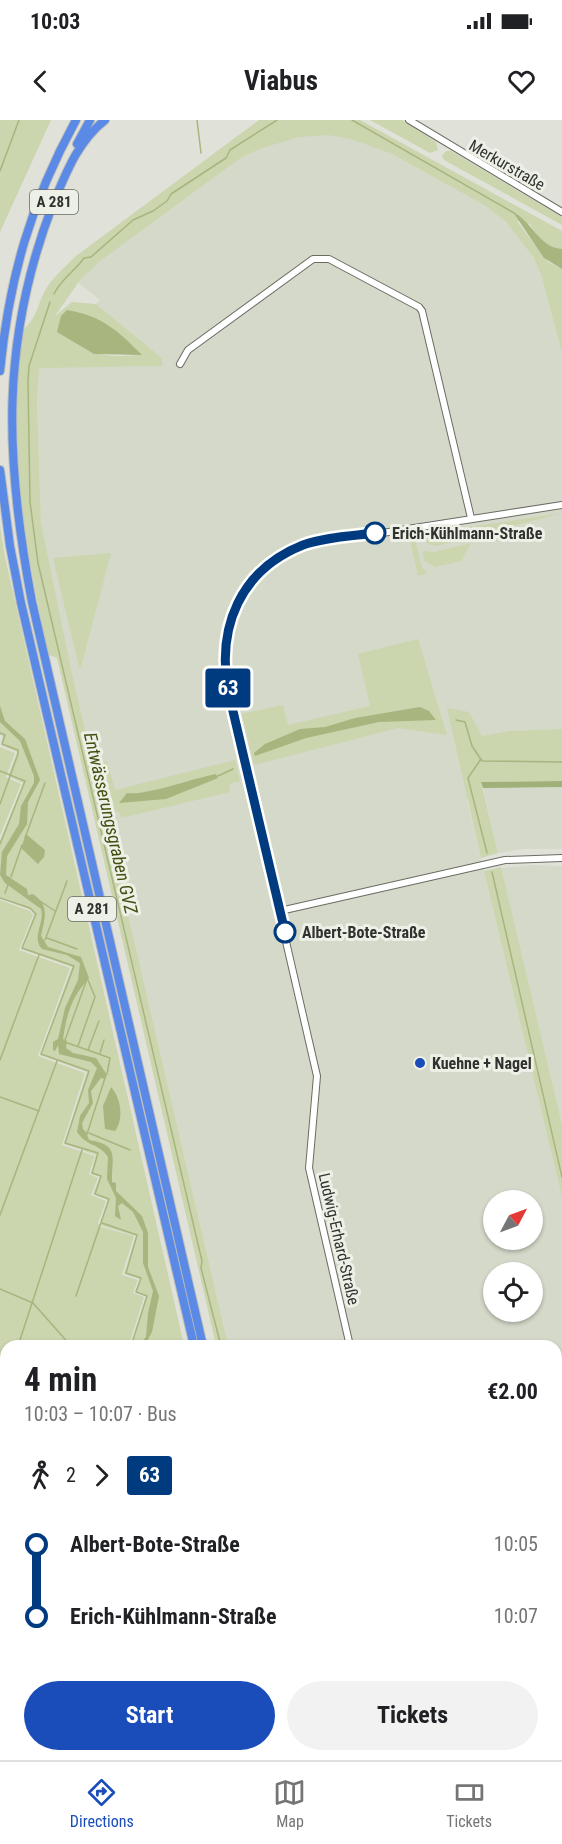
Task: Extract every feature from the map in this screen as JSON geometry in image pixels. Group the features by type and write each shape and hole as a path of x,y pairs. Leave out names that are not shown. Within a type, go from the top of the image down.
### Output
{"highway":[{"name":"A 281","path":"0,371 5,315 22,246 50,171 76,120"},
{"name":"A 281","path":"90,120 78,140 76,154 48,216 19,321 9,412 14,493 32,602 202,1340"},
{"path":"76,154 93,130 105,120"},
{"name":"A 281","path":"0,470 10,546 24,615 193,1340"}],"street":[{"name":"Merkurstraße","path":"409,120 562,212"},
{"path":"180,364 188,350 313,259 329,259 419,307 422,311 471,518"},
{"name":"Ludwig-Erhard-Straße","path":"349,1340 309,1168 317,1077 225,667 227,634 236,607 258,575 282,555 304,545 562,504"},
{"path":"280,911 505,860 562,858"}],"shaded area":[{"path":"0,120 51,120 0,232"},
{"path":"259,120 360,120 562,231 562,249 543,241 530,224 517,221 548,262 562,269 562,353 541,274 533,257 506,222 484,205 390,153 351,139 328,135 299,137 259,149 239,159 100,261 80,280 55,316 72,302 96,304 162,358 162,366 39,368 37,401 41,522 71,669 227,1340 215,1340 57,658 49,655 32,573 18,455 18,373 22,330 34,317 43,295 60,272 76,256","holes":["78,343 141,355 116,356 91,352"]},
{"path":"370,120 402,120 436,142 438,150 430,153"},
{"path":"297,133 348,134 390,153 484,205 506,222 533,257 541,274 562,353 562,729 509,731 482,736 467,800 562,1197 562,1340 227,1340 71,669 41,522 37,401 39,367 162,366 162,358 96,304 100,300 76,281 104,255 237,157"},
{"path":"446,151 451,151 562,217 562,225 444,160 442,156"},
{"path":"513,212 520,216 547,244 562,249 562,269 544,258"},
{"path":"67,310 100,320 125,338 142,355 94,354 57,332 61,316"},
{"path":"562,513 436,546 428,544 424,534"},
{"path":"0,526 5,557 183,1340 133,1340 146,1296 135,1292 140,1279 124,1274 136,1236 102,1226 100,1223 108,1200 93,1194 100,1177 91,1174 96,1155 64,1144 87,1072 40,1055 72,967 21,949 34,915 31,910 0,898 0,841 23,783 8,776 17,752 1,745 3,736 0,735"},
{"path":"409,536 414,536 422,568 428,573 418,576"},
{"path":"471,543 461,561 435,567 424,561 423,551 434,552"},
{"path":"111,553 81,667 79,667 53,558"},
{"path":"418,639 447,735 398,728 254,765 242,714 283,705 288,725 370,706 358,654"},
{"path":"0,706 5,721 25,739 40,780 28,802 27,824 7,856 6,875 27,889 28,895 33,894 42,903 45,912 41,936 48,947 81,957 89,978 71,1006 63,1039 67,1041 66,1048 73,1053 96,1058 107,1075 105,1079 101,1078 91,1091 93,1103 82,1123 89,1140 106,1145 110,1149 113,1159 112,1182 116,1183 116,1191 142,1216 148,1233 148,1267 159,1296 152,1332 148,1340 143,1340 146,1337 153,1291 143,1263 143,1232 133,1212 122,1203 118,1206 121,1220 115,1216 116,1198 107,1179 108,1157 101,1149 85,1140 77,1132 80,1116 89,1103 88,1090 97,1068 91,1062 59,1054 58,1045 55,1051 53,1050 53,1042 58,1039 65,1008 78,980 80,963 67,955 42,949 38,940 41,909 5,883 0,875 2,852 19,824 21,806 34,783 34,776 20,741 0,722"},
{"path":"420,707 429,711 436,720 379,722 306,738 255,756 254,753 265,744 300,729 325,727 355,718"},
{"path":"447,708 469,712 482,736 509,731 562,729 562,781 481,782 498,853 481,858"},
{"path":"0,747 15,753 6,777 21,784 0,836"},
{"path":"235,760 240,781 229,784 230,792 121,818 119,812 115,812 103,762 107,761 115,790"},
{"path":"216,774 218,778 166,799 119,803 127,793 158,789"},
{"path":"562,781 562,787 483,788 481,782"},
{"path":"562,787 562,849 524,849 498,853 483,788"},
{"path":"26,834 45,850 44,857 38,864 21,848"},
{"path":"532,865 562,866 562,1124 501,868"},
{"path":"501,867 562,1124 562,1197 484,871"},
{"path":"0,900 30,911 33,915 19,950 70,968 38,1056 85,1073 62,1145 95,1156 89,1174 98,1178 91,1195 106,1201 98,1223 101,1227 134,1236 122,1275 138,1280 133,1293 144,1297 131,1340 0,1340"},
{"path":"111,1087 120,1109 120,1121 115,1131 105,1129 103,1106"}],"waterway":[{"path":"0,171 19,120"},
{"path":"197,120 201,153"},
{"name":"Entwässerungsgraben GVZ","path":"54,294 84,258 91,257 133,220 153,211 167,201 171,194 226,158 230,150 277,120"},
{"name":"Entwässerungsgraben GVZ","path":"352,120 514,213"},
{"name":"Entwässerungsgraben GVZ","path":"50,302 29,366 28,381 30,502 38,563 219,1340"},
{"path":"456,720 465,722 472,746 482,761 562,762"},
{"path":"0,733 5,735 2,744 18,750 0,804"},
{"name":"Entwässerungsgraben GVZ","path":"481,759 468,778 487,853"},
{"path":"218,776 233,769"},
{"path":"0,771 25,781 0,844"},
{"path":"25,838 45,783"},
{"path":"11,877 22,845"},
{"name":"Entwässerungsgraben GVZ","path":"492,872 562,1177"},
{"path":"45,940 67,881"},
{"path":"5,893 8,885"},
{"path":"0,898 30,908 36,914 22,948 74,966 41,1054 89,1071 65,1143 98,1153 92,1173 101,1176 95,1194 109,1199 76,1296"},
{"path":"40,901 55,911"},
{"path":"47,938 77,949"},
{"path":"0,1060 39,955"},
{"path":"65,1040 87,979"},
{"path":"78,1046 95,997 88,980"},
{"path":"88,1050 99,1021"},
{"path":"100,1053 104,1040"},
{"path":"65,1042 110,1058 107,1074"},
{"path":"0,1215 57,1061"},
{"path":"87,1134 105,1078"},
{"path":"0,1097 39,1111"},
{"path":"89,1133 130,1150"},
{"path":"20,1340 82,1150"},
{"path":"102,1223 137,1235 126,1273 141,1278 136,1292 147,1296 133,1340"},
{"path":"0,1289 33,1303 66,1340"}],"bus line":[{"name":"63","path":"285,932 228,690 224,648 227,634 231,617 249,584 282,555 304,545 375,533"}],"place":[{"name":"Erich-Kühlmann-Straße","path":"375,533"},
{"name":"Albert-Bote-Straße","path":"285,932"},
{"name":"Kuehne + Nagel","path":"420,1063"}]}
